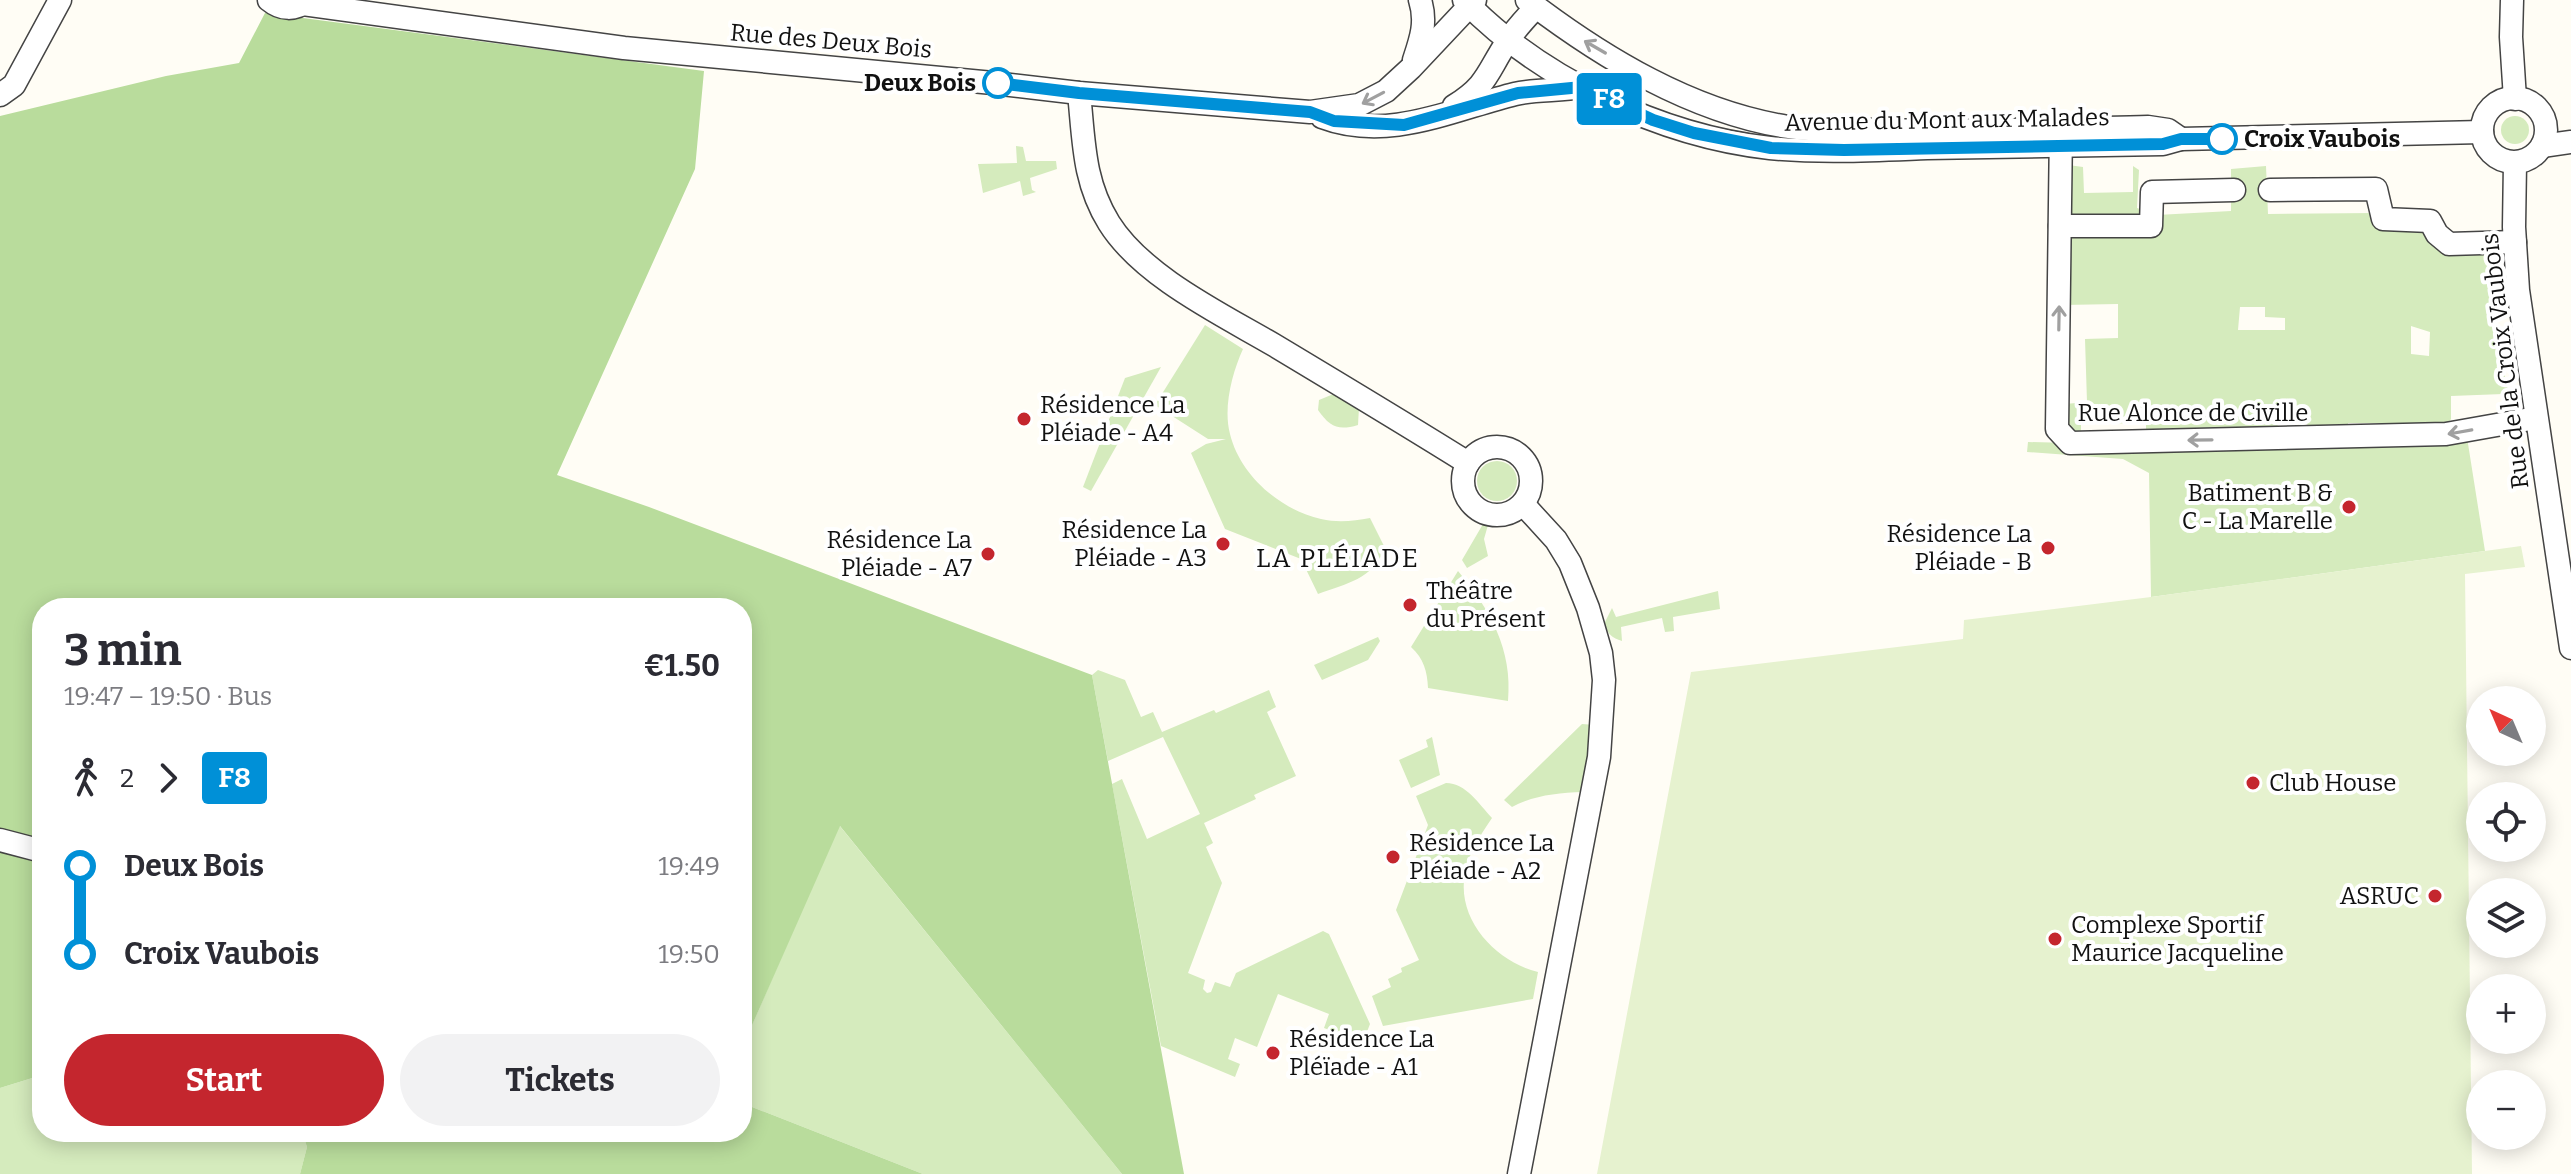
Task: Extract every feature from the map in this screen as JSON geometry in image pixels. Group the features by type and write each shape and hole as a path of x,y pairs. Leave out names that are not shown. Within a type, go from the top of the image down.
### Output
{"street":[{"path":"0,95 14,85 60,0"},
{"path":"246,0 270,2"},
{"path":"1411,68 1424,32 1420,0"},
{"path":"2512,0 2515,99"},
{"name":"Rue des Deux Bois","path":"270,2 288,9 305,2 342,5 624,48 1079,93 1310,112 1359,105 1386,91 1411,68 1469,2"},
{"name":"Avenue du Mont aux Malades","path":"1469,2 1509,39 1582,87 1653,120 1741,143 1802,149 2061,143 2148,127 2168,130 2181,139 2482,132"},
{"name":"Rue des Deux Bois","path":"1447,113 1473,95 1485,81 1532,3"},
{"name":"Avenue du Mont aux Malades","path":"1532,3 1575,36 1652,81 1714,107 1779,125 1897,130 2061,143"},
{"name":"Rue des Deux Bois","path":"1310,112 1334,121 1388,126 1412,124 1518,93 1582,87"},
{"path":"1079,93 1088,177 1108,222 1131,252 1145,265 1207,305 1468,463"},
{"path":"2515,99 2531,103 2539,109 2544,136 2533,156 2515,163 2495,157 2488,149 2482,132 2483,121 2493,106 2515,99"},
{"path":"2544,136 2571,139"},
{"name":"Rue Alonce de Civille","path":"2061,143 2057,429 2070,443 2446,434 2536,418"},
{"name":"Rue de la Croix Vaubois","path":"2515,163 2518,290 2571,648"},
{"path":"2270,190 2376,189 2383,219 2430,221 2437,234 2449,244 2515,242"},
{"path":"2060,226 2151,226 2152,192 2234,190"},
{"path":"1497,447 1518,454 1530,472 1531,484 1523,504 1505,515 1494,515 1475,508 1463,481 1468,463 1486,449 1497,447"},
{"path":"1519,1174 1599,757 1604,680 1601,653 1570,563 1556,540 1523,504"},
{"path":"0,840 32,848"}],"green space":[{"path":"265,13 704,71 695,169 557,475 1092,675 1184,1174 1122,1174 840,826 752,1025 752,598 32,598 32,1078 0,1088 0,116 166,76 239,63"},
{"path":"2515,116 2525,120 2529,130 2525,140 2515,144 2505,140 2501,130 2505,120"},
{"path":"1016,146 1023,147 1026,161 1056,161 1057,169 1030,178 1032,190 1036,192 1023,196 1020,181 983,193 978,164 1017,163"},
{"path":"2061,164 2083,167 2084,193 2133,192 2133,166 2139,170 2137,208 2157,215 2231,211 2231,169 2266,166 2268,214 2376,213 2384,219 2484,243 2490,264 2490,288 2509,287 2510,292 2491,294 2495,330 2510,400 2503,394 2451,396 2451,419 2444,428 2394,430 2393,423 2348,423 2348,431 2308,431 2307,422 2278,422 2277,431 2146,431 2146,423 2081,424 2081,431 2072,431 2067,426 2065,404 2087,402 2085,339 2118,338 2118,304 2063,305","holes":["2240,307 2265,307 2265,317 2285,318 2285,330 2238,330","2411,326 2430,332 2429,356 2411,354"]},
{"path":"1205,325 1243,349 1230,391 1228,424 1235,449 1252,477 1277,499 1306,514 1334,521 1370,518 1385,548 1380,559 1358,579 1318,594 1301,559 1225,529 1191,453 1206,444 1226,439 1208,439 1155,405"},
{"path":"1161,367 1091,491 1083,487 1125,378"},
{"path":"1336,393 1359,407 1358,425 1345,428 1335,426 1318,410 1319,400"},
{"path":"2466,431 2485,551 2151,597 2149,473 2123,459 2027,452 2028,442"},
{"path":"1497,461 1511,467 1517,481 1511,495 1497,501 1483,495 1477,481 1483,467"},
{"path":"1483,524 1488,525 1484,539 1488,556 1467,568 1462,560"},
{"name":"Complexe Sportif Maurice Jacqueline","path":"2521,546 2525,567 2465,574 2469,878 2466,878 2466,958 2469,958 2470,974 2466,974 2466,1054 2471,1054 2471,1070 2466,1070 2466,1150 2472,1150 2472,1174 1597,1174 1691,672 1963,639 1964,620"},
{"path":"1458,571 1480,600 1497,631 1507,665 1508,701 1428,688 1424,666 1411,647"},
{"path":"1718,591 1720,609 1673,617 1674,631 1665,632 1662,618 1621,627 1622,641 1611,635 1604,624 1612,608 1616,617"},
{"path":"1378,637 1380,641 1368,660 1322,680 1314,665"},
{"path":"1098,670 1125,680 1141,717 1153,712 1162,732 1269,690 1276,707 1267,712 1296,776 1204,823 1213,843 1206,847 1222,883 1188,973 1205,980 1203,989 1207,993 1211,992 1215,982 1230,987 1236,973 1323,931 1329,934 1370,1024 1363,1042 1324,1028 1329,1014 1278,994 1257,1047 1235,1038 1228,1059 1240,1064 1235,1077 1161,1046 1112,784 1122,779 1147,839 1200,814 1163,737 1108,761 1092,675"},
{"path":"1582,724 1595,725 1583,792 1546,795 1512,807 1504,800"},
{"path":"1432,737 1440,775 1411,788 1399,760 1428,747 1426,740"},
{"path":"1446,783 1466,790 1492,818 1467,864 1464,897 1475,926 1496,951 1538,972 1533,999 1383,1026 1372,996 1391,987 1388,979 1402,972 1401,968 1419,960 1396,910 1428,825 1416,796"},
{"path":"839,825 1122,1174 923,1174 752,1107 752,1025"},
{"path":"32,1078 32,1142 305,1142 307,1147 300,1174 0,1174 0,1088"},
{"path":"752,1107 923,1174 300,1174 307,1147 305,1142 752,1142"}],"bus line":[{"name":"F8","path":"998,83 1051,91 1310,112 1334,121 1388,126 1412,124 1518,93 1582,87 1653,120 1694,133 1771,148 1844,150 2163,144 2181,139 2222,139"}],"place":[{"name":"Deux Bois","path":"998,83"},
{"name":"Croix Vaubois","path":"2222,139"},
{"name":"Résidence La Pléiade - A4","path":"1024,419"},
{"name":"Batiment B & C - La Marelle","path":"2349,507"},
{"name":"Résidence La Pléiade - A3","path":"1223,544"},
{"name":"Résidence La Pléiade - B","path":"2048,548"},
{"name":"Résidence La Pléiade - A7","path":"988,554"},
{"name":"Théâtre du Présent","path":"1410,605"},
{"name":"Club House","path":"2253,783"},
{"name":"Résidence La Pléiade - A2","path":"1393,857"},
{"name":"ASRUC","path":"2435,896"},
{"name":"Complexe Sportif Maurice Jacqueline","path":"2055,939"},
{"name":"Résidence La Pléïade - A1","path":"1273,1053"}],"district":[{"name":"LA PLÉIADE","path":"1338,558"}]}
